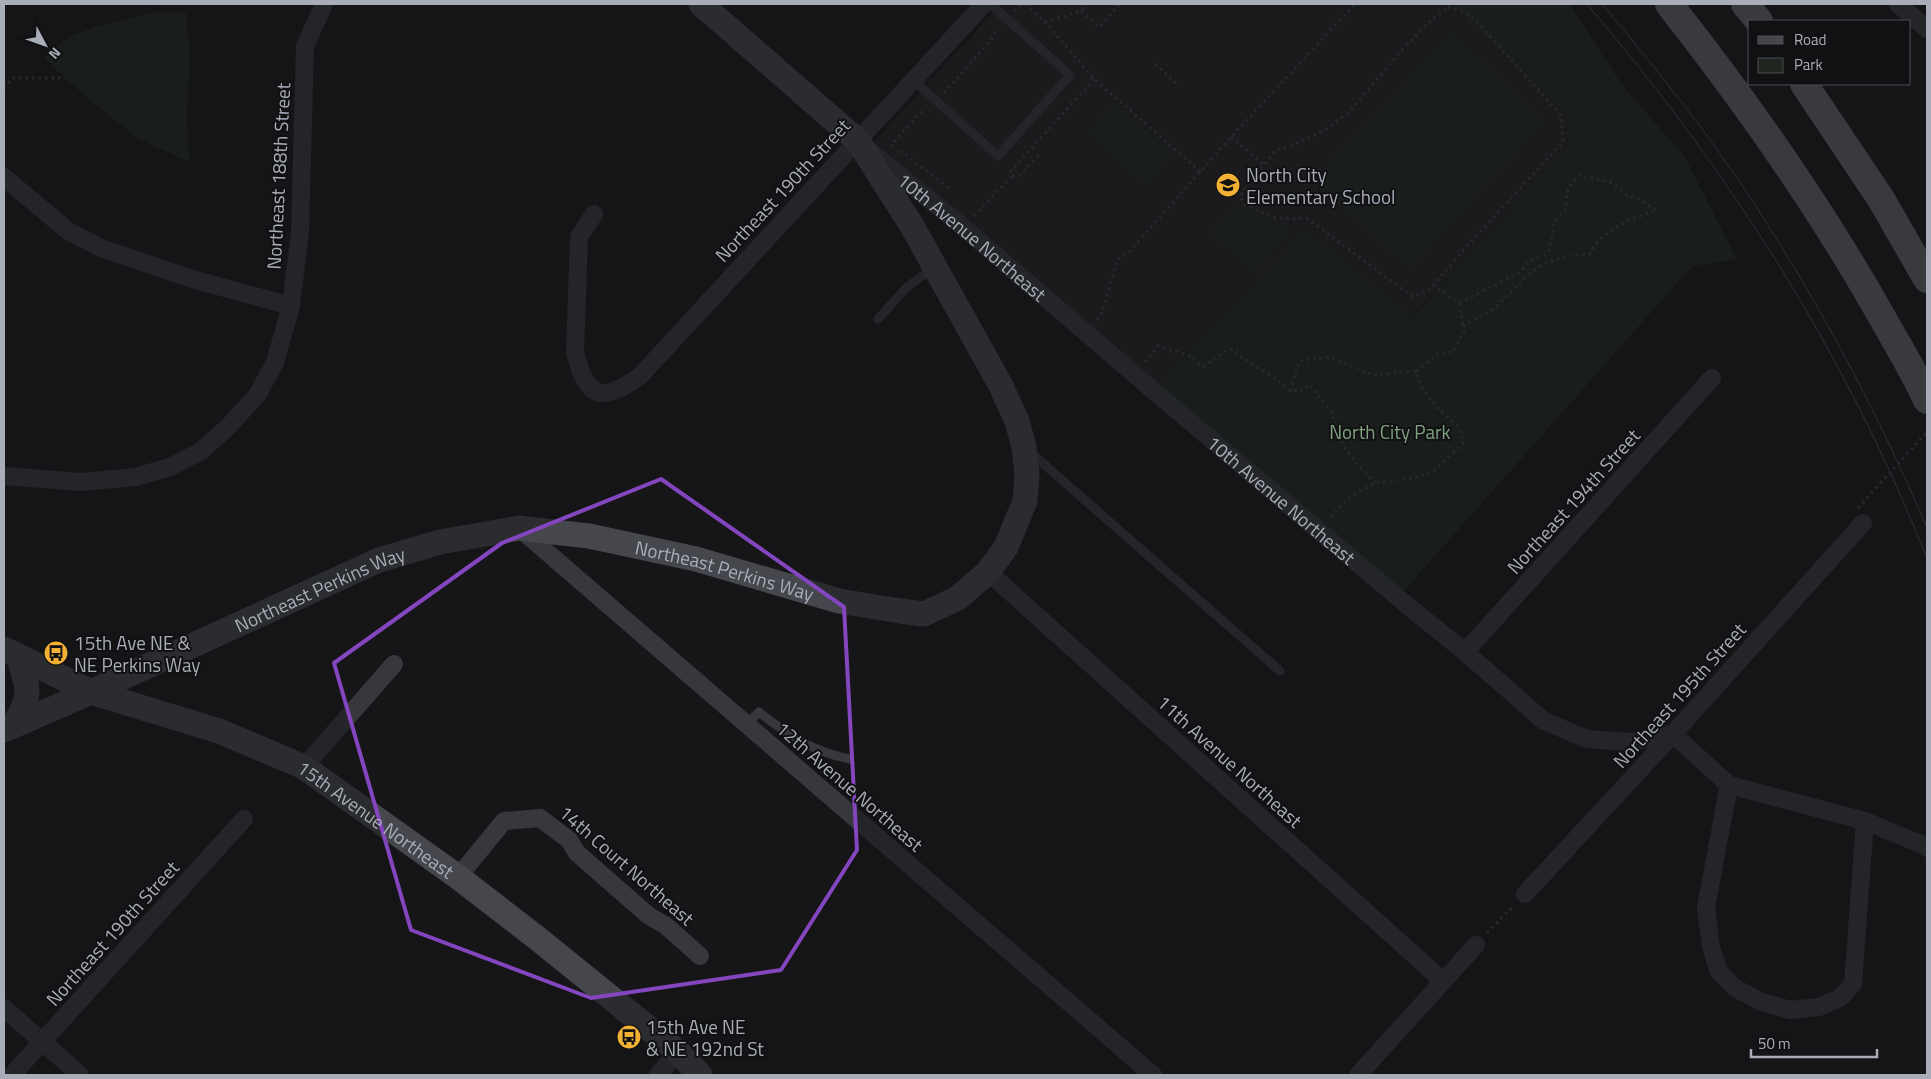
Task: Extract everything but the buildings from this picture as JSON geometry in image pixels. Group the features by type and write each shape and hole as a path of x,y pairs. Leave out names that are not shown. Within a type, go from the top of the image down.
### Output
{"highway":[{"path":"1669,4 1750,110 1819,212 1869,295 1927,400"},
{"path":"1746,4 1758,20"},
{"path":"1805,85 1881,199 1927,279"}],"main road":[{"name":"10th Avenue Northeast","path":"701,4 858,141"},
{"name":"Northeast Perkins Way","path":"8,728 379,560 440,542 519,528 589,536 696,559 839,601 884,610 924,614 958,598 988,572 1006,547 1025,501 1027,475 1024,447 1017,421 1000,384 912,226 858,141"},
{"name":"15th Avenue Northeast","path":"11,652 91,692 219,731 304,767 458,878 537,938 678,1052 700,1075"},
{"path":"8,728 24,708 28,687 11,652"}],"street":[{"name":"Northeast 188th Street","path":"4,476 80,482 136,477 170,467 201,451 229,426 258,394 275,362 291,306 300,232 304,46 324,4"},
{"name":"Northeast 190th Street","path":"594,214 579,237 575,352 579,369 586,382 595,392 604,394 616,392 640,376 984,4"},
{"path":"1898,4 1927,29"},
{"name":"10th Avenue Northeast","path":"858,141 963,227 1544,721 1587,739 1631,742 1673,734"},
{"path":"4,177 68,230 101,248 192,279 291,306"},
{"name":"Northeast 194th Street","path":"1465,652 1712,378"},
{"name":"Northeast 195th Street","path":"1525,894 1673,734 1863,523"},
{"name":"12th Avenue Northeast","path":"519,528 1153,1075"},
{"name":"11th Avenue Northeast","path":"988,572 1443,981"},
{"path":"304,767 394,664"},
{"path":"1673,734 1729,785 1865,821 1924,845 1927,848"},
{"path":"1729,785 1706,907 1711,947 1719,972 1734,988 1762,1002 1790,1010 1819,1007 1840,998 1853,984 1865,821"},
{"name":"14th Court Northeast","path":"458,878 504,821 540,818 569,840 577,853 649,916 665,925 700,956"},
{"name":"Northeast 190th Street","path":"12,1075 244,819"},
{"path":"1358,1075 1476,945"},
{"path":"4,1008 80,1075"},
{"path":"658,1075 678,1052"}],"lane":[{"path":"913,80 998,156 1070,76 990,4"},
{"path":"878,319 906,288 935,266"},
{"path":"1024,447 1280,671"},
{"path":"746,725 760,712 794,738 829,755 850,758"}],"path":[{"path":"1014,12 1020,5 1025,4 1045,22 1094,79 1201,172"},
{"path":"1045,22 1081,11 1087,4"},
{"path":"1081,11 1099,27 1120,4"},
{"path":"1087,332 1102,313 1117,260 1130,251 1231,137 1355,4"},
{"path":"1445,4 1448,7 1462,11 1476,21 1561,115 1562,142 1430,289 1413,297 1308,219 1274,218 1244,204 1240,196 1263,164 1276,150 1293,145 1325,130 1345,115 1400,52 1431,20 1448,7"},
{"path":"941,96 991,40 996,31"},
{"path":"1155,64 1178,85"},
{"path":"4,88 13,78 66,78"},
{"path":"1012,176 1011,171 1094,79"},
{"path":"925,108 891,145 949,188"},
{"path":"1231,137 1263,164"},
{"path":"963,227 1012,176 1020,175 1039,155"},
{"path":"1459,303 1520,272 1530,261 1549,252 1554,222 1564,210 1568,188 1580,175 1612,183 1627,195 1657,210 1618,225 1594,245 1590,254 1566,256 1551,260 1532,271 1495,308 1463,326"},
{"path":"1290,391 1298,361 1329,357 1373,375 1416,370 1438,354 1453,352 1464,332 1459,303 1434,284"},
{"path":"1135,373 1158,346 1191,356 1203,368 1217,359 1226,350 1234,349 1241,358 1273,378 1281,380 1290,391"},
{"path":"1319,531 1349,497 1375,483 1415,478 1433,471 1463,444 1460,428 1440,410 1421,387 1416,370"},
{"path":"1290,391 1304,390 1309,384 1332,413 1339,439 1359,467 1375,483"},
{"path":"1876,488 1927,432"},
{"path":"1476,945 1525,894"}],"highlighted area":[{"path":"661,479 844,607 857,850 781,970 591,998 411,930 334,663 502,543"}],"shaded area":[{"name":"North City Elementary School","path":"1001,4 1467,4 1591,120 1412,317 1305,229 1159,385 874,142"}],"green space":[{"name":"North City Park","path":"1451,4 1569,4 1622,85 1685,157 1737,260 1692,266 1402,593 1159,385 1305,229 1413,317 1571,142 1565,114"},
{"path":"155,12 186,13 190,55 187,113 189,162 137,138 85,96 44,58 67,38 94,27"},
{"path":"1452,33 1545,121 1410,269 1312,180"},
{"path":"1115,102 1173,154 1145,185 1088,133"},
{"path":"1238,202 1276,224 1285,227 1289,234 1254,273 1210,233"}],"tram line":[{"path":"1587,4 1640,68 1689,133 1736,199 1780,267 1821,336 1859,408 1927,558"},
{"path":"1602,4 1701,127 1780,244 1826,323 1869,403 1927,528"}],"place":[{"name":"North City Elementary School","path":"1228,185"},
{"name":"15th Ave NE & NE Perkins Way","path":"56,653"},
{"name":"15th Ave NE & NE 192nd St","path":"629,1037"}]}
